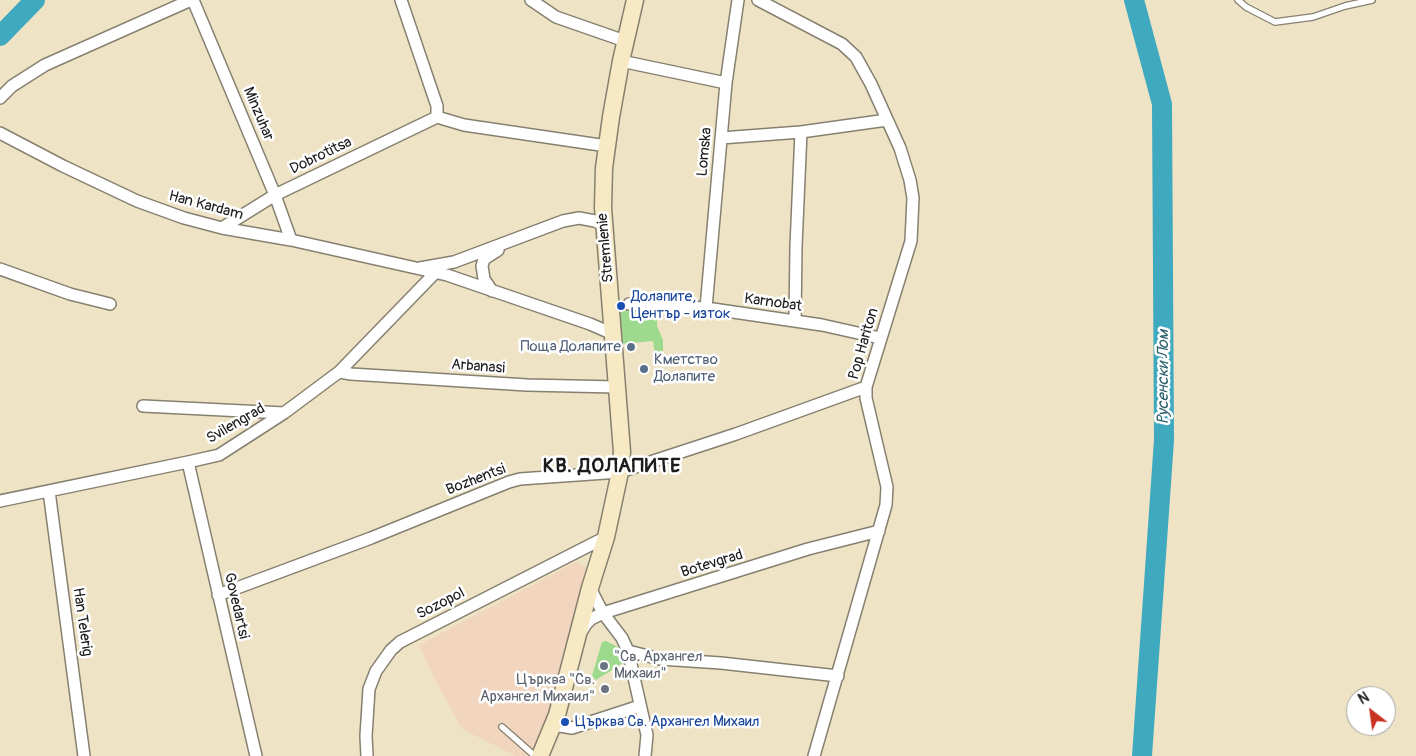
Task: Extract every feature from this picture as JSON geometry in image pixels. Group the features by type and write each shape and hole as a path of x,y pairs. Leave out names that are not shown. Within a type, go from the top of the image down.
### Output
{"street":[{"path":"0,98 27,74 192,0"},
{"name":"Minzuhar","path":"192,0 276,195 291,240"},
{"path":"401,0 436,106 437,117 464,125 606,146"},
{"path":"531,0 556,17 625,41"},
{"name":"Stremlenie","path":"540,756 554,725 590,588 606,537 620,472 622,452 603,208 606,146 620,61 635,0"},
{"name":"Lomska","path":"706,308 726,83 738,0"},
{"name":"Pop Hariton","path":"758,0 842,44 856,57 900,148 910,180 913,217 911,241 866,387 866,398 887,487 886,505 814,756"},
{"path":"620,61 726,83"},
{"name":"Dobrotitsa","path":"222,228 276,195 437,117"},
{"path":"721,138 801,132 887,120"},
{"path":"795,321 801,132"},
{"name":"Han Kardam","path":"0,133 63,166 137,201 184,218 222,228 291,240 418,268"},
{"path":"418,268 454,262 563,221 579,218 595,221 604,226"},
{"path":"492,291 482,272 484,259 511,240"},
{"path":"0,268 70,294 110,304"},
{"path":"418,268 597,326 613,334"},
{"name":"Svilengrad","path":"0,501 219,455 284,413 339,372 434,274"},
{"name":"Karnobat","path":"629,304 706,308 822,325 880,338"},
{"name":"Arbanasi","path":"339,372 527,385 616,387"},
{"name":"Bozhentsi","path":"218,595 371,538 509,482 520,479 620,472 736,434 866,387"},
{"path":"143,406 284,413"},
{"name":"Govedartsi","path":"188,462 256,756"},
{"name":"Han Telerig","path":"49,491 84,756"},
{"name":"Botevgrad","path":"573,651 586,624 603,613 808,550 879,531"},
{"name":"Sozopol","path":"367,756 366,736 369,689 376,671 391,650 400,642 606,537"},
{"path":"590,588 603,613 628,651 647,735 645,756"},
{"path":"628,651 660,658 838,676"},
{"path":"554,725 572,728 640,706"}],"lane":[{"path":"1238,0 1246,7 1275,22 1313,17 1345,6 1372,0"},
{"path":"502,727 535,756"}],"shaded area":[{"path":"576,562 590,569 537,756 516,756 462,729 433,676 419,645"}],"green space":[{"path":"617,311 657,313 657,326 663,340 663,360 656,361 653,341 619,344"},
{"path":"606,641 624,650 623,663 596,680 592,676 602,642"}],"waterway":[{"name":"Русенски Лом","path":"0,36 35,0"},
{"name":"Русенски Лом","path":"1134,0 1162,104 1164,440 1142,756"}],"place":[{"name":"Долапите, Център - изток","path":"621,306"},
{"name":"Поща Долапите","path":"631,347"},
{"name":"Кметство Долапите","path":"644,369"},
{"name":"\"Св. Архангел Михаил\"","path":"604,666"},
{"name":"Църква \"Св. Архангел Михаил\"","path":"605,689"},
{"name":"Църква Св. Архангел Михаил","path":"565,722"}],"district":[{"name":"КВ. ДОЛАПИТЕ","path":"612,467"}]}
